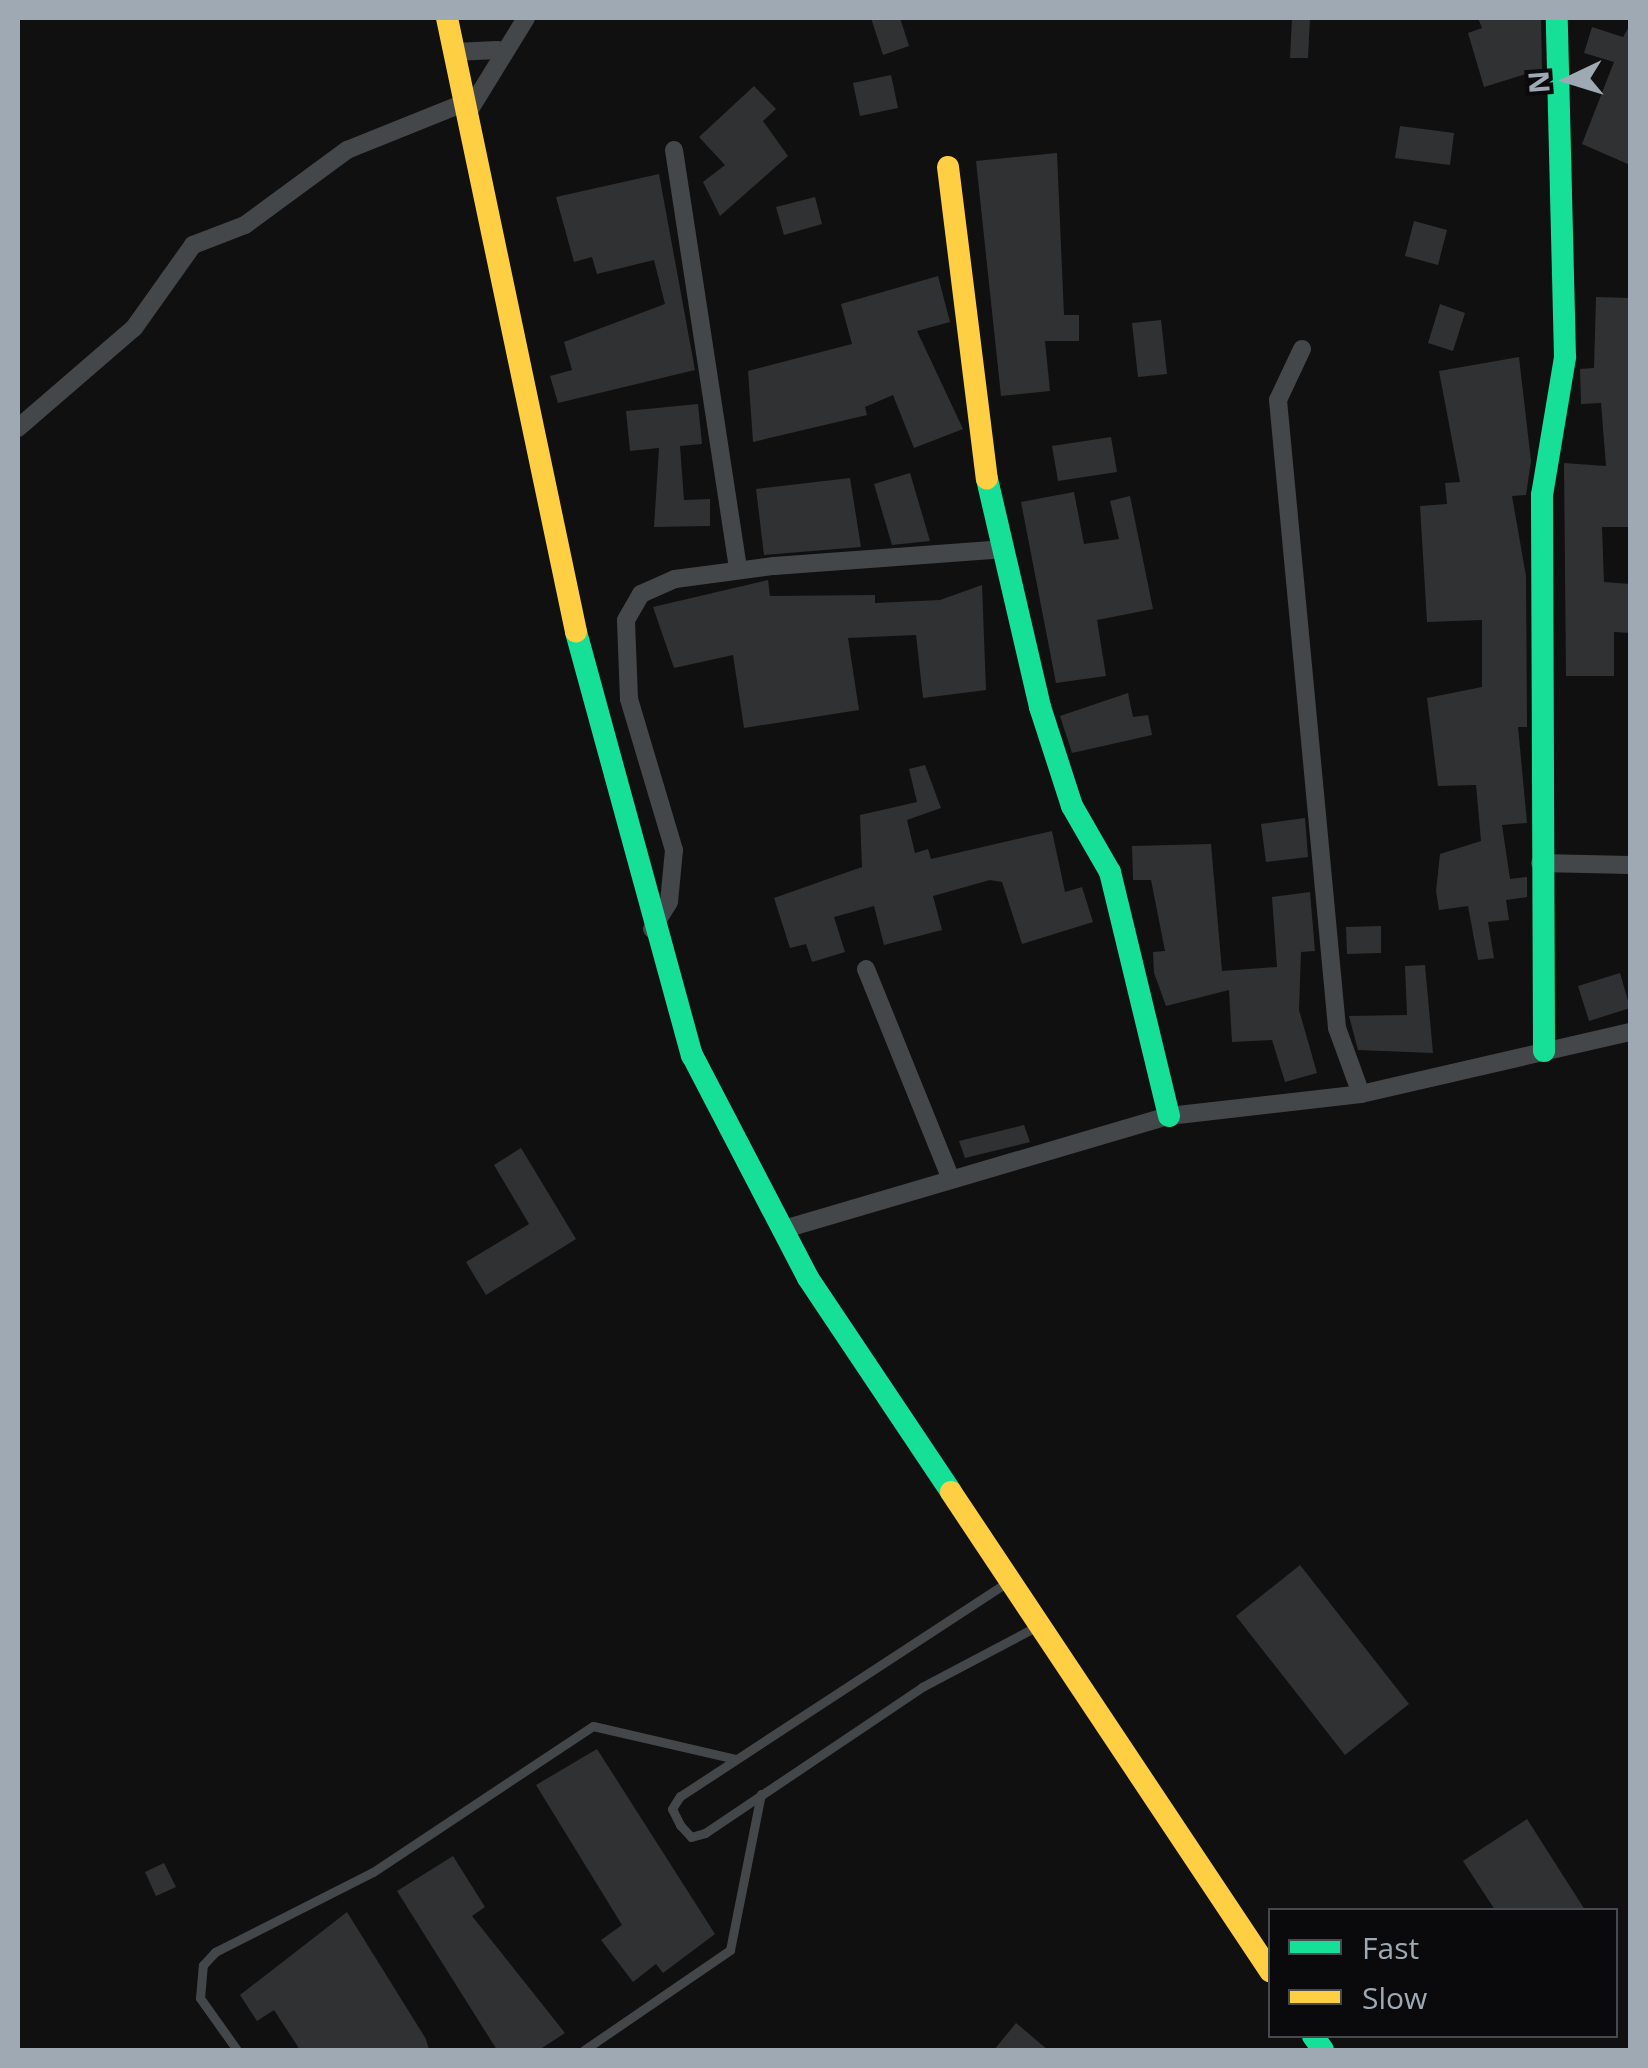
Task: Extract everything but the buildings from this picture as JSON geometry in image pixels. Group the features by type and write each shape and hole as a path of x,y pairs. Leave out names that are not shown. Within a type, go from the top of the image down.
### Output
{"main road":[{"path":"446,18 598,736 650,932 692,1055 781,1230 1268,1968"},
{"path":"1544,1051 1540,864 1542,496 1565,357 1557,18"},
{"path":"948,168 983,460 1055,761 1110,872 1169,1116"}],"street":[{"path":"18,428 134,328 192,245 245,224 347,150 466,109 498,50 526,18"},
{"path":"454,52 498,50"},
{"path":"674,150 738,570"},
{"path":"1302,350 1278,400 1337,1028 1361,1094"},
{"path":"650,932 669,902 674,850 661,785 634,732 626,620 654,586 738,570 1005,549"},
{"path":"1540,864 1630,864"},
{"path":"866,969 951,1178"},
{"path":"781,1230 1169,1116 1361,1094 1630,1032"}],"lane":[{"path":"1012,1578 674,1802 687,1834 706,1833 936,1678 1043,1624"},
{"path":"237,2050 200,1998 204,1965 215,1952 373,1872 593,1726 736,1760"},
{"path":"584,2050 730,1950 761,1794"}],"traffic: fast":[{"path":"1544,1051 1542,495 1565,357 1557,18"},
{"path":"987,479 1040,707 1072,806 1110,872 1169,1116"},
{"path":"576,632 692,1055 808,1278 951,1492"},
{"path":"1314,2038 1323,2050"}],"traffic: slow":[{"path":"447,18 576,632"},
{"path":"948,167 987,479"},
{"path":"951,1492 1268,1968"}]}
